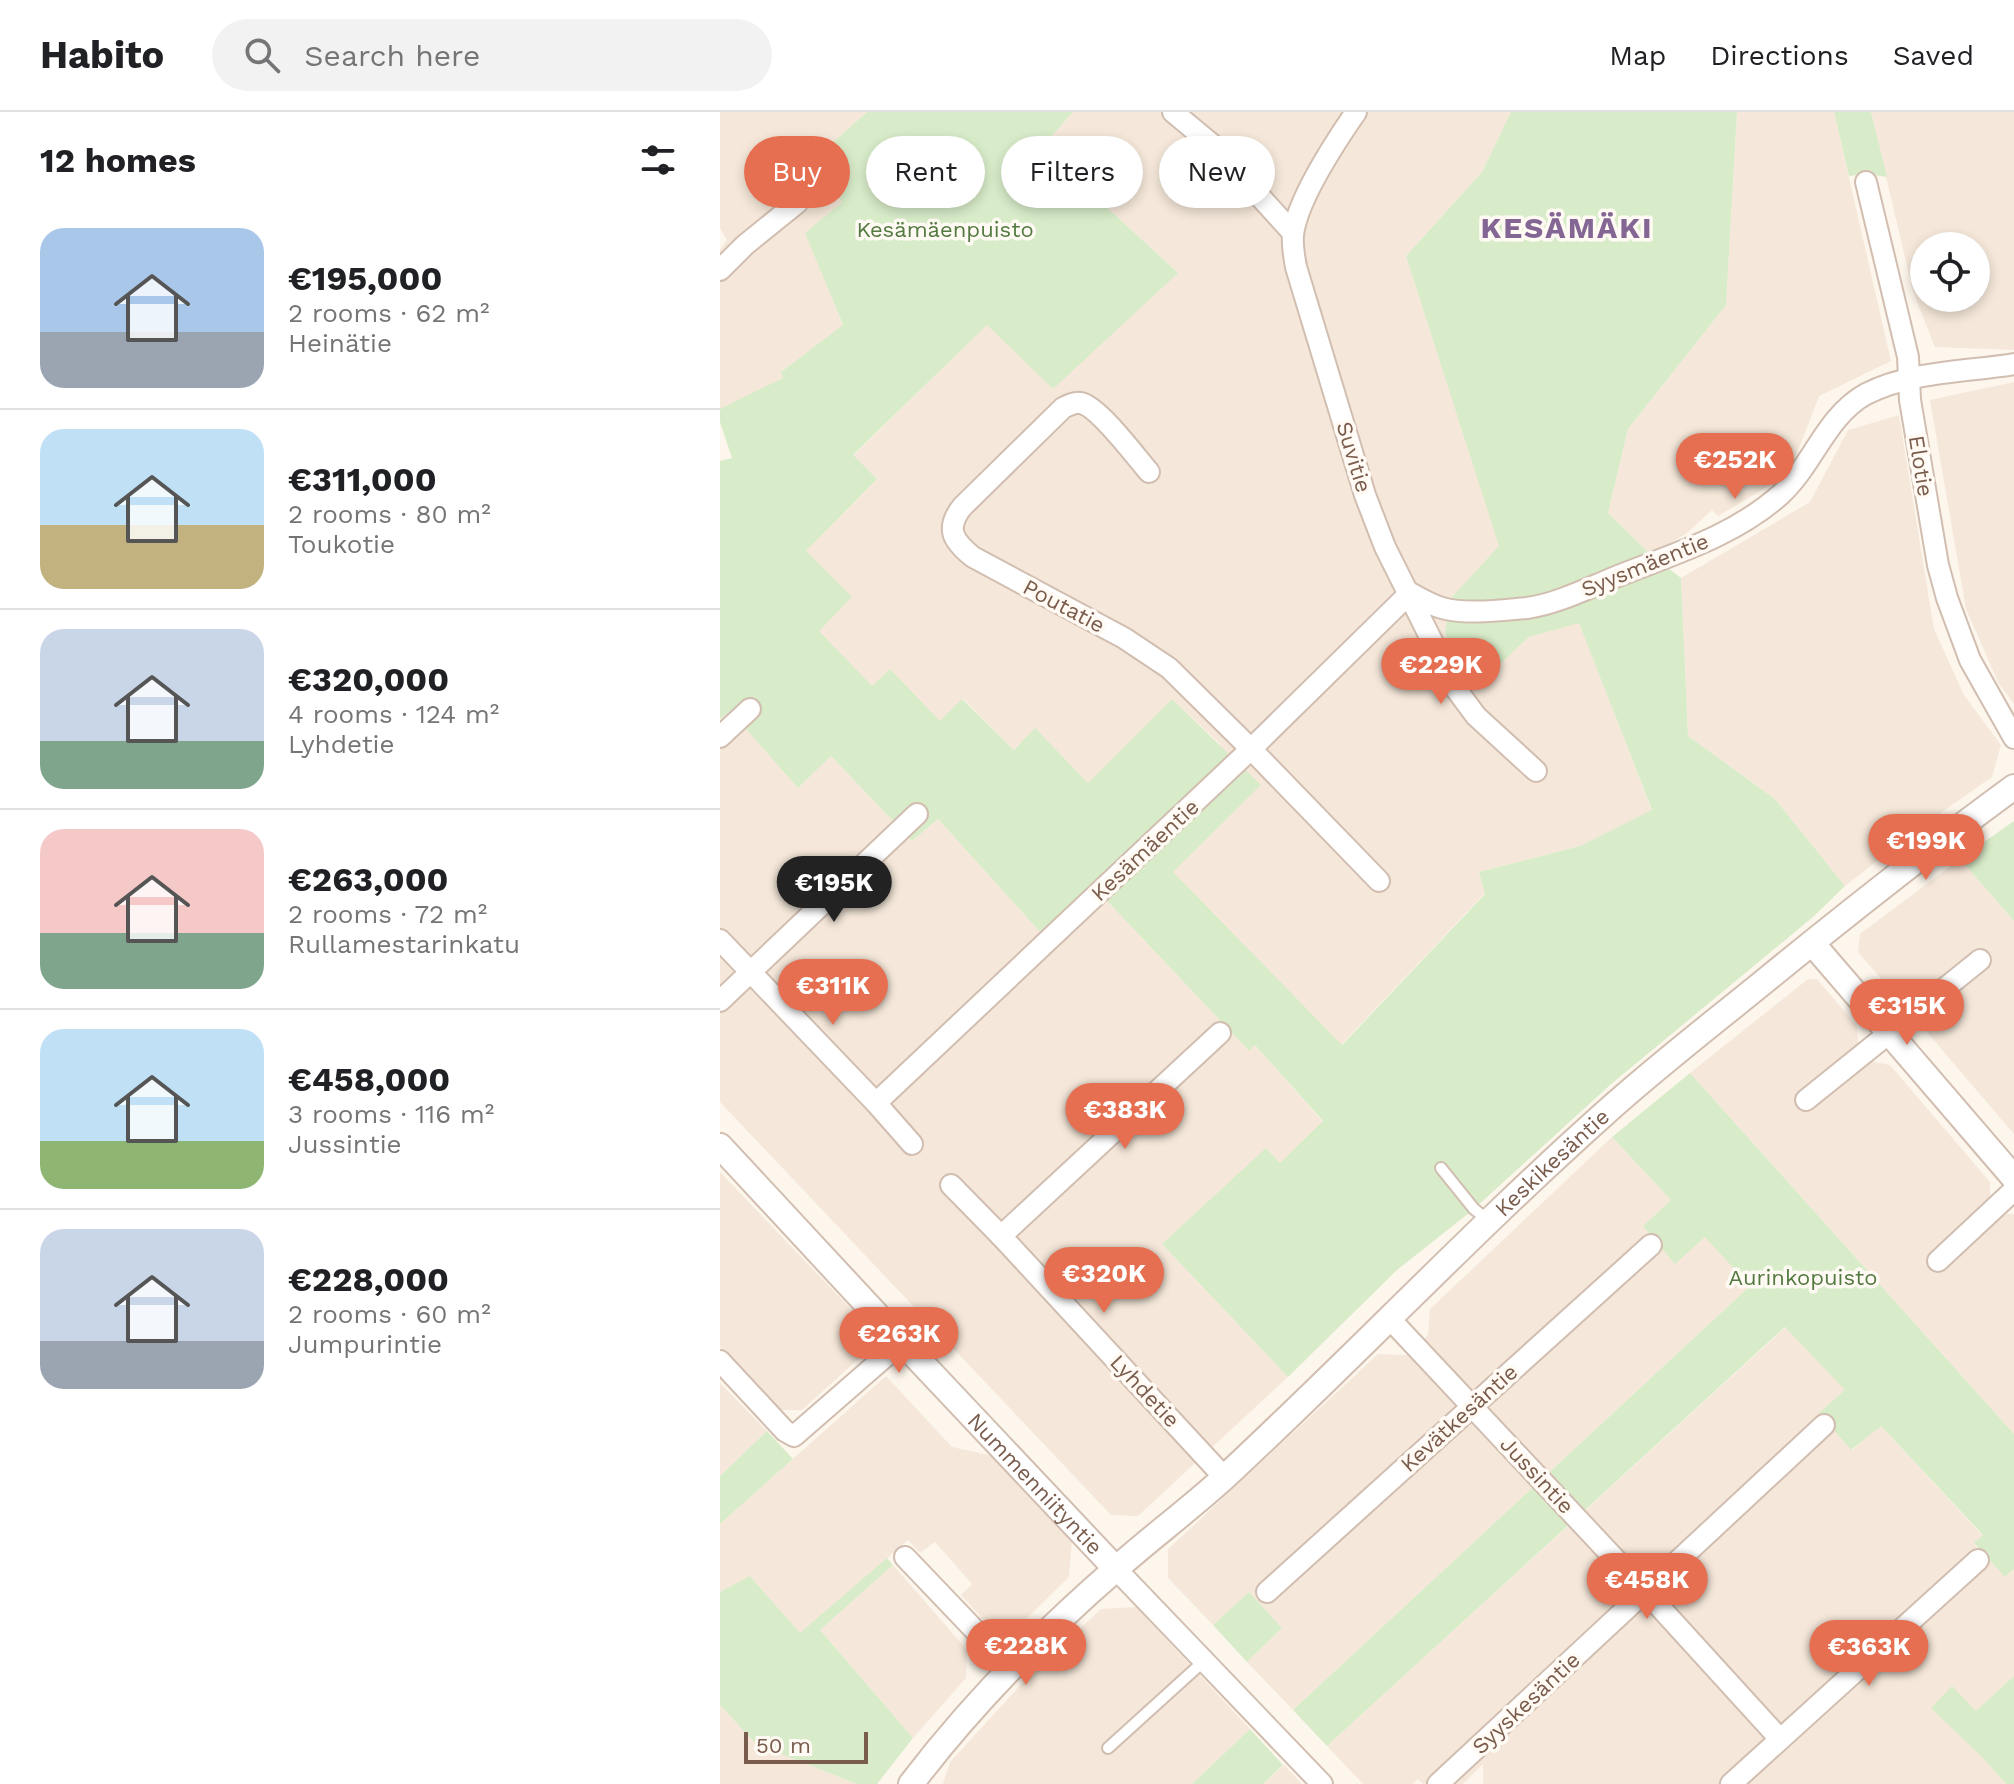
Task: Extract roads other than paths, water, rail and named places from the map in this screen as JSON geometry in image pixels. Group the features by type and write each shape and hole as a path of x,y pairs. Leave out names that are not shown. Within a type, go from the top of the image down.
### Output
{"street":[{"path":"1173,112 1215,147 1293,233"},
{"name":"Suvitie","path":"1356,112 1301,209 1293,233 1296,267 1365,495 1385,547 1447,674 1465,702 1536,771"},
{"name":"Elotie","path":"1866,182 1908,357 1910,400 1947,598 1970,660 2014,738"},
{"path":"720,270 791,208"},
{"name":"Syysmäentie","path":"1410,593 1444,609 1474,611 1530,607 1572,595 1720,535 1748,520 1797,478 1830,427 1864,395 1909,378 2014,364"},
{"name":"Poutatie","path":"1149,472 1099,414 1082,403 1071,404 1063,408 962,507 952,525 954,535 973,557 1124,638 1169,668 1379,881"},
{"name":"Kesämäentie","path":"876,1103 1251,749 1410,593"},
{"path":"720,737 750,709"},
{"name":"Keskikesäntie","path":"911,1784 1011,1668 1116,1569 1224,1477 1488,1221 1625,1096 1903,870 2014,787"},
{"path":"720,1001 917,814"},
{"path":"720,940 912,1144"},
{"path":"1812,943 2014,1178"},
{"path":"1806,1100 1980,960"},
{"path":"1001,1236 1220,1033"},
{"name":"Nummenniityntie","path":"720,1146 1322,1784"},
{"name":"Lyhdetie","path":"951,1185 1224,1477"},
{"path":"1938,1261 2014,1190"},
{"name":"Kevätkesäntie","path":"1267,1592 1651,1245"},
{"name":"Jussintie","path":"1390,1319 1780,1739"},
{"path":"720,1361 785,1431 794,1436 902,1342"},
{"name":"Syyskesäntie","path":"1438,1784 1824,1425"},
{"path":"905,1557 1011,1668"},
{"path":"1731,1784 1978,1560"}],"lane":[{"path":"1441,1168 1474,1209 1488,1221"},
{"path":"1108,1748 1204,1661"}],"district":[{"name":"KESÄMÄKI","path":"1567,227"}],"park label":[{"name":"Kesämäenpuisto","path":"945,229"},
{"name":"Aurinkopuisto","path":"1803,1277"}]}
